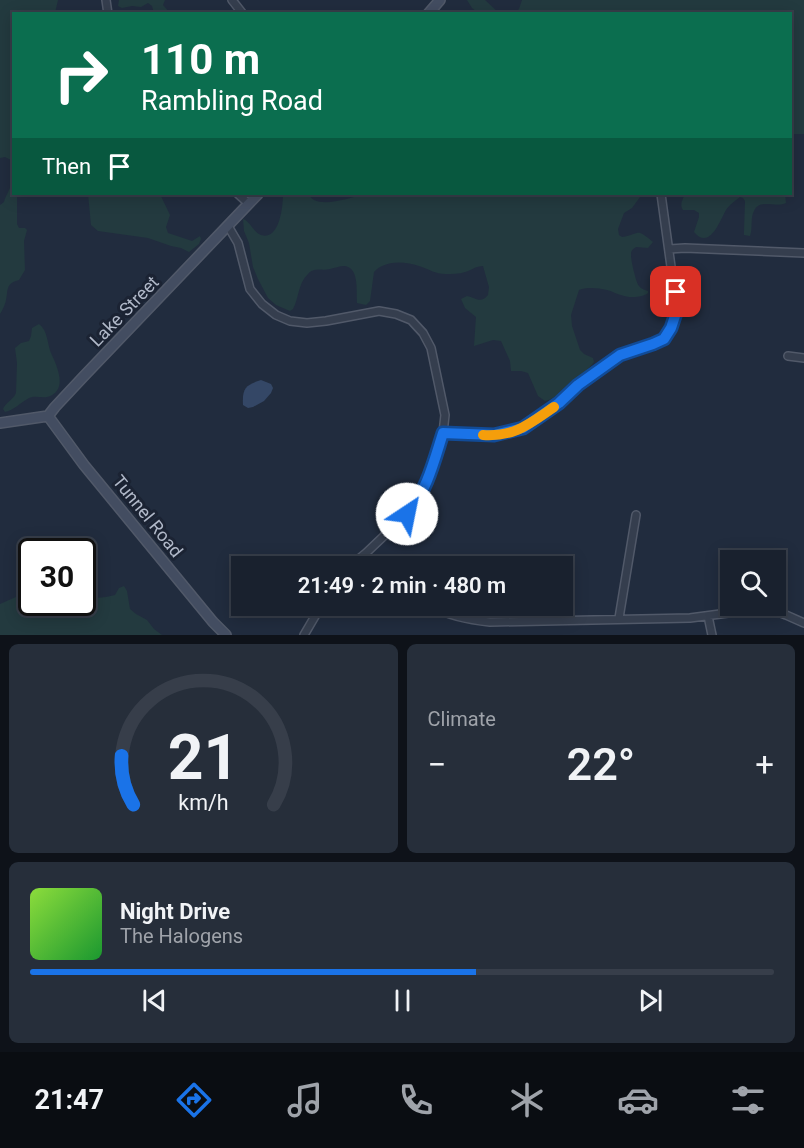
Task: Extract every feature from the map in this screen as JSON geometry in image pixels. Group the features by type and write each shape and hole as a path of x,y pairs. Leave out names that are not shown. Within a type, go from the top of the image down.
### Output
{"main road":[{"path":"430,12 440,0"},
{"name":"Lake Street","path":"48,416 257,195"},
{"path":"0,423 48,416"},
{"name":"Tunnel Road","path":"48,416 84,465 226,635"}],"street":[{"path":"232,0 241,12"},
{"path":"239,195 248,204"},
{"path":"443,433 494,435 523,428 620,355 664,339 671,328 677,310 661,195"},
{"path":"228,226 238,243 250,289 262,304 276,315 290,321 307,323 379,311 396,314 411,320 423,333 430,348 445,415 443,433 424,489 416,504 363,556"},
{"path":"669,249 804,253"},
{"path":"788,356 804,358"},
{"path":"619,618 636,515"},
{"path":"455,616 490,622 690,618 771,609 804,623"},
{"path":"304,635 315,616"},
{"path":"708,616 712,635"}],"green space":[{"path":"0,0 58,0 55,12 12,12 12,160 5,157 0,158"},
{"path":"119,0 165,0 163,5 169,12 154,12 148,3 141,7 122,8 118,6"},
{"path":"467,0 485,0 498,12 477,12"},
{"path":"522,0 804,0 804,134 792,134 792,12 516,12"},
{"path":"12,178 12,195 17,195 17,224 19,228 27,230 24,241 25,270 19,280 13,282 8,288 6,301 0,314 0,205 4,202"},
{"path":"88,195 160,195 170,215 166,227 168,233 192,241 200,236 201,239 199,244 189,252 148,238 98,231 91,225"},
{"path":"283,195 308,195 319,202 332,202 359,195 645,195 624,213 618,229 622,237 640,233 653,242 648,248 636,247 631,254 638,284 648,293 631,297 609,290 589,288 579,290 571,315 572,326 580,350 593,358 594,362 556,396 545,401 538,396 528,373 511,371 510,361 501,341 493,340 474,346 476,317 465,308 461,299 467,296 481,300 488,295 489,287 483,266 463,273 446,274 407,263 384,265 374,272 370,301 366,305 357,303 355,276 349,267 315,270 310,272 302,282 293,309 290,311 276,305 268,298 253,267 243,219 256,232 267,235 276,228"},
{"path":"685,195 785,195 786,203 764,204 757,207 752,217 750,236 744,235 745,201 740,197 727,208 714,232 705,238 694,232 699,213 694,210 683,210 682,202"},
{"path":"39,324 46,334 60,384 54,394 47,397 29,398 5,412 4,407 16,393 15,348 29,341 32,328"},
{"path":"124,586 130,609 147,620 162,635 0,635 0,604 18,596 18,616 96,616 96,598 115,595 119,588"}],"water":[{"path":"261,380 271,384 273,388 271,393 264,401 248,408 243,405 244,391 248,386"}],"slow traffic":[{"path":"483,435 494,435 523,428 554,407"}],"route":[{"path":"407,514 416,504 424,489 443,433 494,435 523,428 620,355 664,339 671,328 677,310 676,292"}]}
